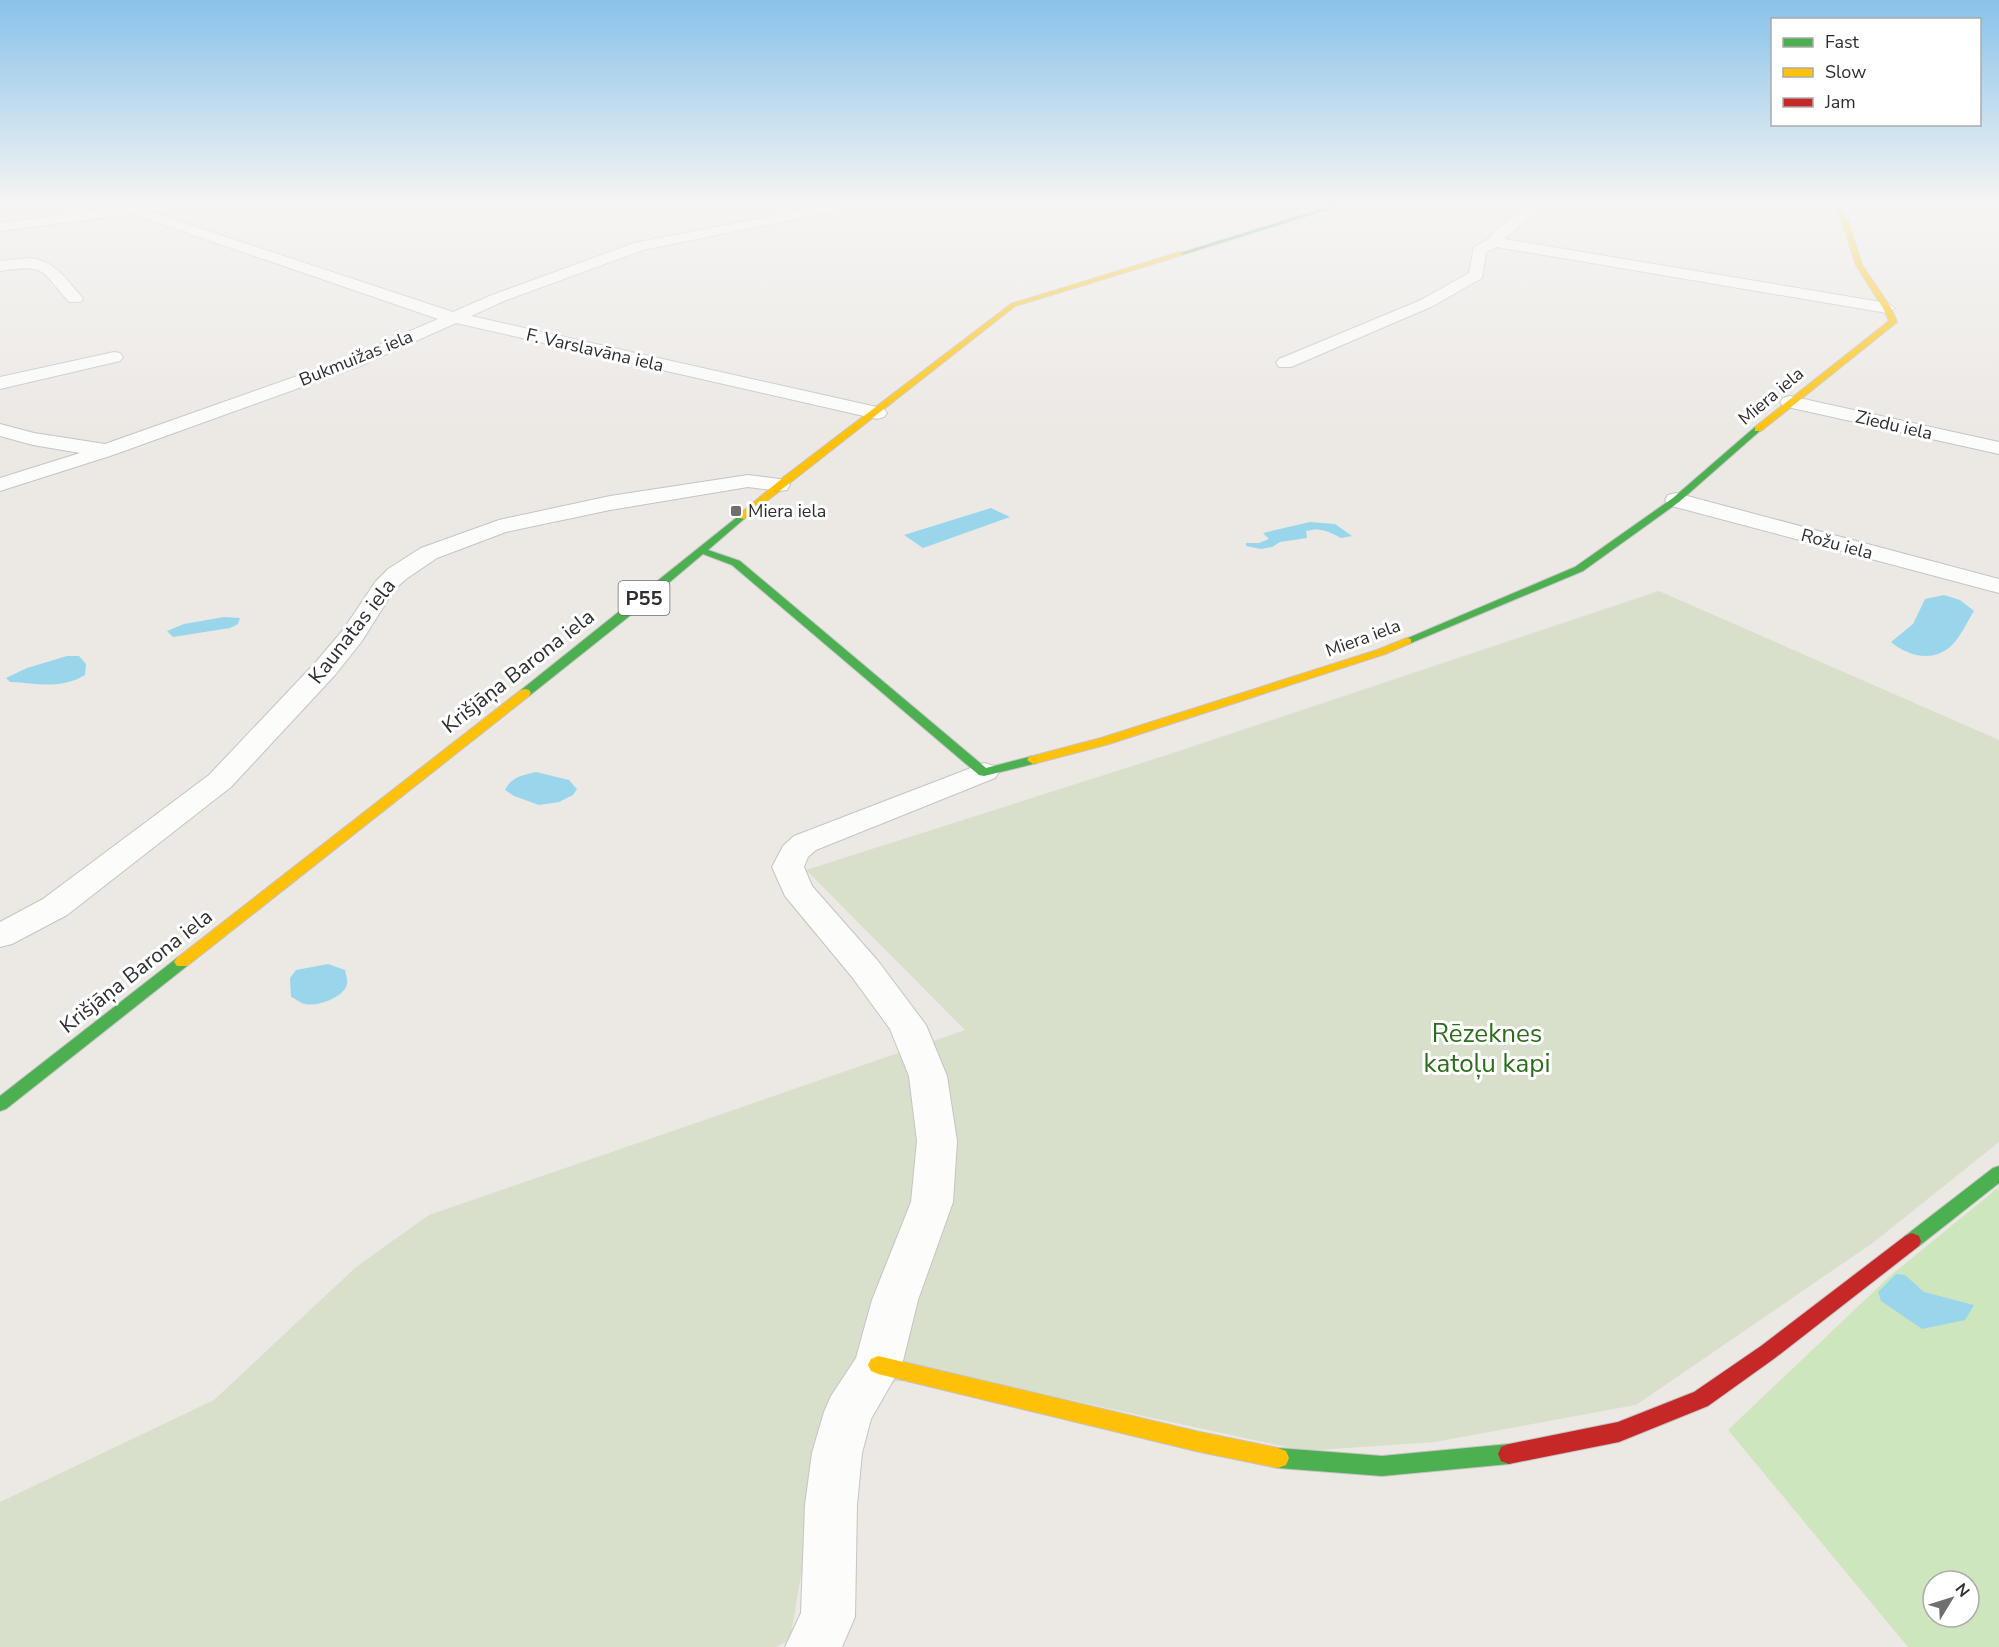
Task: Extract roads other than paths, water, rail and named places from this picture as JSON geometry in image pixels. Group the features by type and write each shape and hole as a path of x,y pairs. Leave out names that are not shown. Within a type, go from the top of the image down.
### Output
{"street":[{"path":"60,280 75,299"},
{"name":"F. Varslavāna iela","path":"340,280 453,318 877,413"},
{"name":"Bukmuižas iela","path":"0,485 106,451 354,362 542,280"},
{"name":"Krišjāņa Barona iela","path":"0,1105 703,551 779,485 952,354 984,325 1013,305 1095,280"},
{"path":"1285,363 1427,303 1468,280"},
{"path":"1723,280 1887,308"},
{"path":"1736,282 1740,280"},
{"path":"1869,280 1887,308"},
{"name":"Miera iela","path":"984,772 1106,741 1381,652 1579,569 1676,500 1790,402 1893,322 1887,308"},
{"path":"0,383 114,357"},
{"name":"Ziedu iela","path":"1790,402 1999,448"},
{"path":"0,430 33,439 106,451"},
{"name":"Kaunatas iela","path":"0,936 55,907 220,781 325,669 353,635 385,586 397,574 421,557 446,545 499,527 610,503 748,481 779,485"},
{"name":"Rožu iela","path":"1676,500 1999,586"},
{"path":"703,551 736,563 984,772 805,843 794,853 788,867 797,889 865,969 907,1025 928,1076 938,1141 932,1202 895,1300 878,1365 848,1412 837,1453 831,1505 828,1617 813,1647"},
{"path":"878,1365 1200,1442 1283,1459 1382,1466 1508,1454 1619,1432 1701,1399 1768,1352 1999,1173"}],"water":[{"path":"991,508 1010,517 923,548 904,535"},
{"path":"1310,522 1335,524 1352,536 1341,538 1316,529 1306,531 1307,538 1280,542 1272,547 1261,549 1246,546 1246,543 1259,543 1269,539 1263,533"},
{"path":"1944,595 1960,600 1974,611 1951,646 1936,655 1920,656 1905,651 1891,642 1913,624 1925,599"},
{"path":"224,617 240,618 238,624 230,628 173,637 167,631 184,624"},
{"path":"67,656 79,656 86,664 85,675 67,683 57,684 10,682 6,678 27,668"},
{"path":"536,772 569,780 577,789 573,795 559,802 539,805 514,796 505,790 514,779"},
{"path":"328,964 345,970 347,983 341,993 322,1003 310,1005 291,997 290,978 296,970"},
{"path":"1896,1274 1905,1275 1924,1292 1974,1305 1965,1320 1922,1329 1881,1301 1878,1292"}],"place":[{"name":"Miera iela","path":"736,511"}],"park label":[{"name":"Rēzeknes katoļu kapi","path":"1487,1048"}]}
